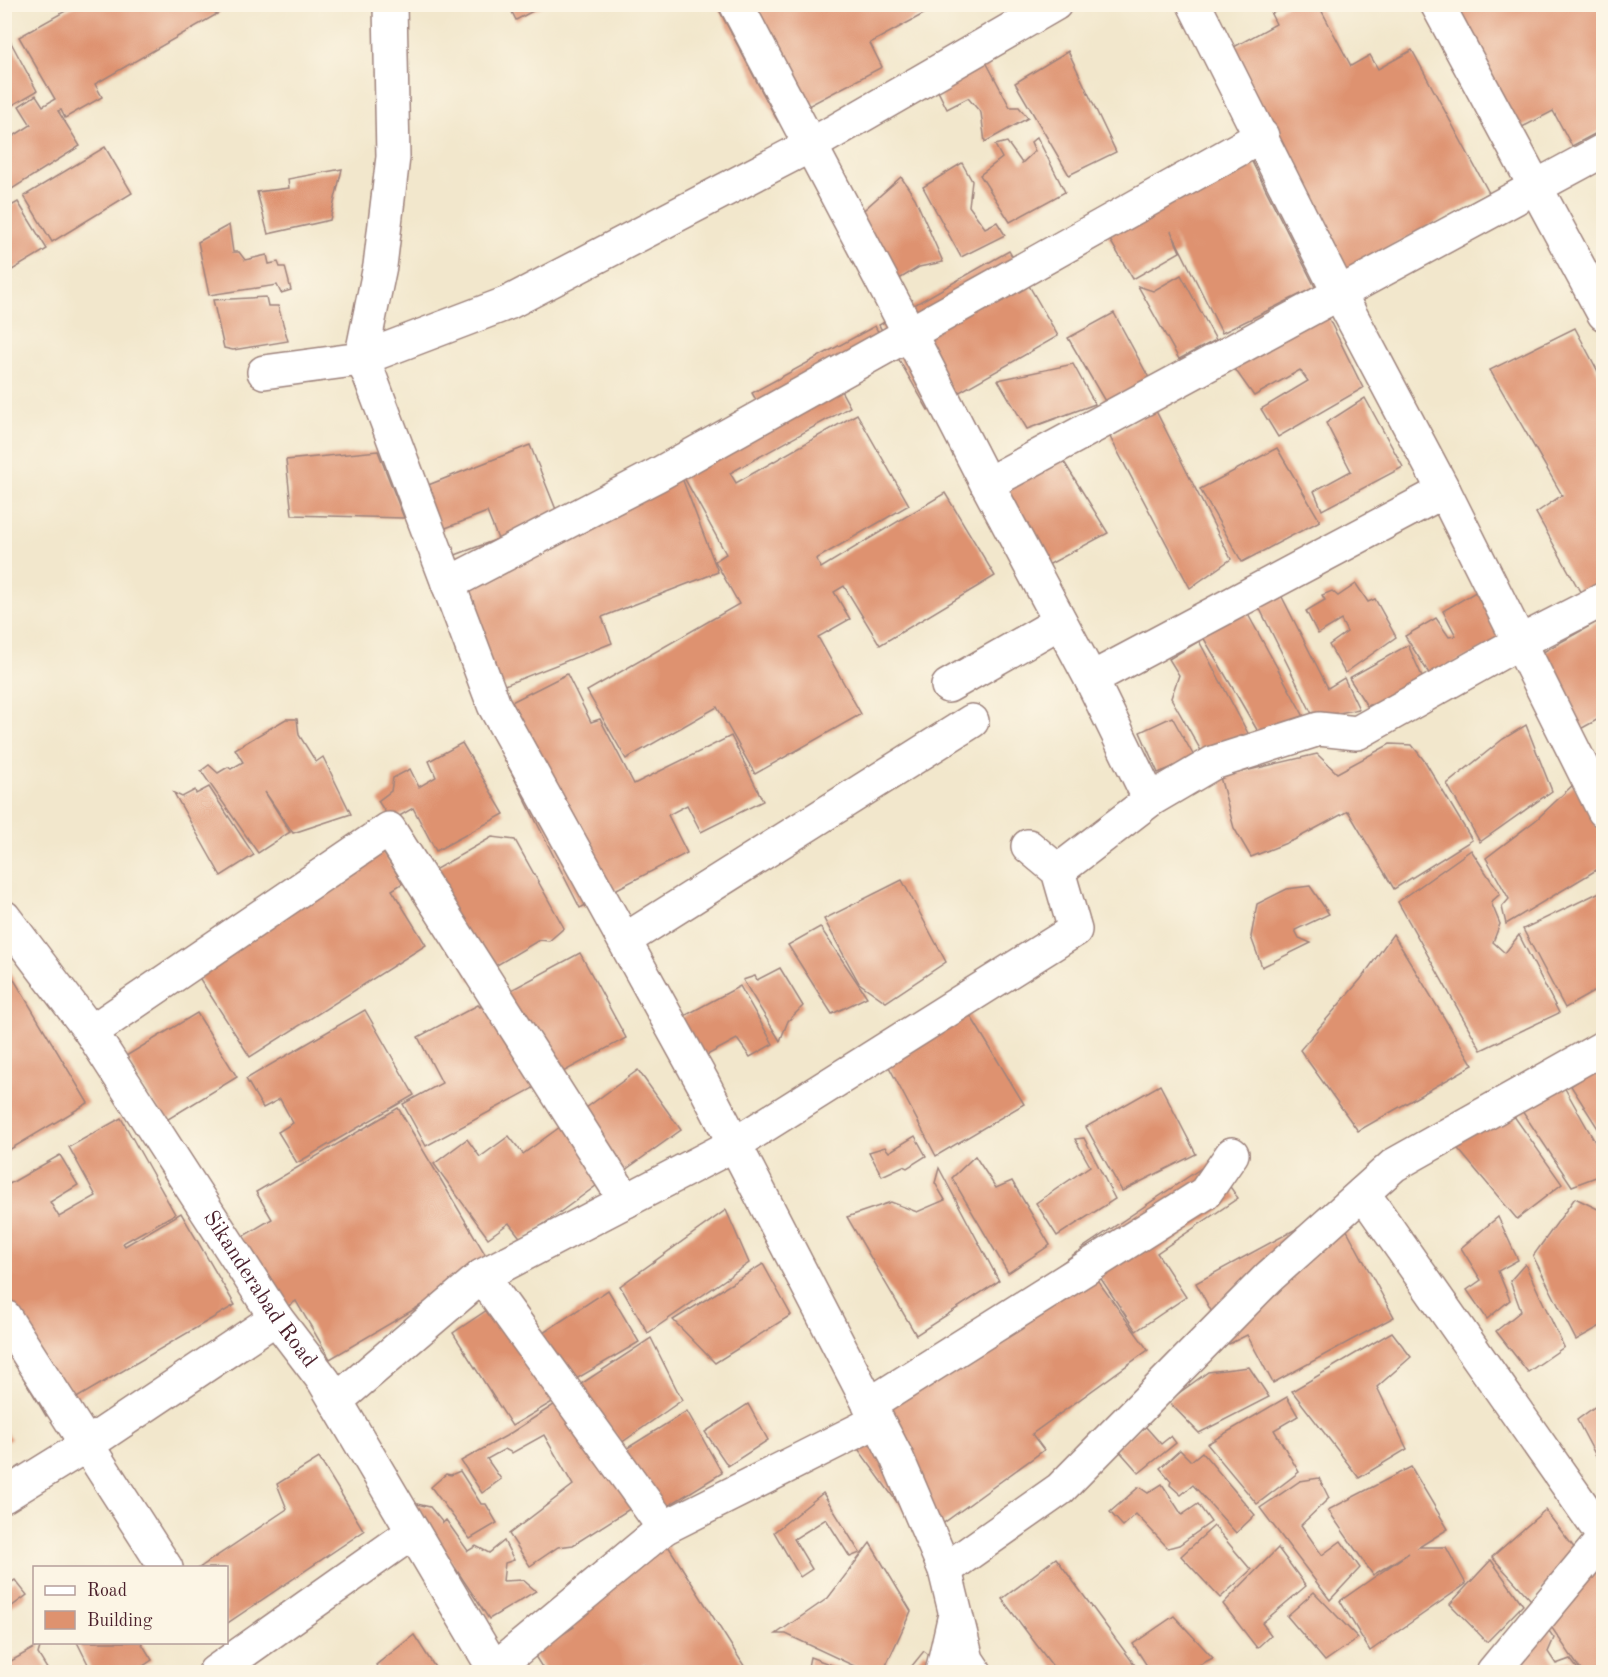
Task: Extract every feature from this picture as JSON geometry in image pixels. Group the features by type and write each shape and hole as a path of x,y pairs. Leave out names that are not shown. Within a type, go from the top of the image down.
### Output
{"street":[{"path":"390,4 393,158 380,266 361,359 369,374 494,705 735,1144 897,1458 945,1570 967,1660 975,1672"},
{"path":"736,4 1091,679 1150,800"},
{"path":"264,372 361,359 508,303 811,145 1055,4"},
{"path":"1194,4 1339,293 1444,491 1604,811"},
{"path":"1437,4 1604,314"},
{"path":"448,584 657,475 1262,136"},
{"path":"987,484 1604,150"},
{"path":"1091,679 1444,491"},
{"path":"1058,871 1150,800 1213,764 1319,729 1357,733 1518,642 1604,599"},
{"path":"948,686 1060,622"},
{"path":"624,940 972,722"},
{"path":"91,1032 389,829 626,1201"},
{"path":"336,1401 482,1276 735,1144 1075,930 1058,871 1028,846"},
{"name":"Sikanderabad Road","path":"4,917 91,1032 276,1318 324,1381 495,1671"},
{"path":"945,1570 1060,1489 1269,1277 1394,1166 1604,1047"},
{"path":"495,1671 664,1528 873,1412 1205,1193 1232,1154"},
{"path":"1363,1193 1604,1537 1493,1672"},
{"path":"482,1276 664,1528"},
{"path":"4,1316 165,1566"},
{"path":"4,1496 88,1444 276,1318"},
{"path":"222,1663 413,1532"},
{"path":"942,1672 955,1615"}],"building":[{"path":"508,4 546,4 516,20"},
{"path":"716,4 942,4 870,43 882,67 778,122"},
{"path":"1288,4 1318,4 1351,66 1370,55 1378,69 1412,50 1489,193 1322,285 1212,59 1276,24 1271,14"},
{"path":"1428,4 1604,4 1604,129 1572,146 1553,111 1509,134"},
{"path":"76,5 215,5 219,13 95,84 102,97 65,118 61,110 58,111 80,146 4,194 4,142 31,125 19,106 36,95 43,106 55,99 19,37"},
{"path":"8,37 37,91 4,110 4,39"},
{"path":"1068,51 1116,152 1069,175 1015,83"},
{"path":"985,60 1010,107 1019,107 1028,118 985,142 981,113 968,98 947,109 934,83"},
{"path":"1037,137 1065,192 1010,222 980,175 1002,158 995,145 1007,142 1022,163 1035,151 1031,142"},
{"path":"105,147 132,193 52,242 24,196"},
{"path":"1248,154 1315,287 1222,333 1171,231 1180,252 1133,279 1107,235"},
{"path":"962,163 972,181 969,206 985,228 997,222 1005,235 961,257 923,187"},
{"path":"342,169 330,220 268,234 257,192 289,188 288,179"},
{"path":"901,177 915,198 943,262 919,267 896,281 856,217"},
{"path":"18,202 47,249 4,275 4,210"},
{"path":"229,225 233,252 239,252 245,260 267,255 269,264 278,262 280,267 285,267 291,290 281,293 277,285 209,295 198,242"},
{"path":"1009,251 1058,336 928,410 879,325"},
{"path":"1181,275 1216,340 1179,359 1138,286 1153,291"},
{"path":"266,297 268,306 278,306 288,341 233,350 224,348 213,300"},
{"path":"1325,311 1363,388 1278,437 1261,409 1308,381 1300,370 1254,396 1232,365"},
{"path":"1114,313 1150,380 1106,403 1068,338"},
{"path":"875,326 887,349 834,378 850,407 730,473 736,483 857,414 909,505 816,559 821,568 945,493 995,576 880,645 844,586 834,592 850,619 818,637 861,714 755,774 717,707 626,759 587,691 739,604 715,561 726,554 675,461 763,412 752,393"},
{"path":"1575,328 1604,383 1604,584 1582,595 1536,513 1562,495 1490,370"},
{"path":"1073,364 1095,404 1027,429 998,380"},
{"path":"1365,398 1403,467 1322,510 1314,491 1351,471 1326,423"},
{"path":"1155,409 1231,559 1190,588 1110,437"},
{"path":"530,445 557,512 677,465 718,572 602,617 612,643 474,697 455,650 467,645 434,563 498,539 487,512 425,536 408,493"},
{"path":"1277,448 1320,521 1242,562 1200,489"},
{"path":"378,451 404,518 292,515 286,460"},
{"path":"1061,457 1108,533 1048,565 1003,491"},
{"path":"1356,584 1368,602 1375,599 1396,637 1345,673 1329,645 1347,632 1341,620 1318,634 1306,611 1325,600 1322,595 1332,591 1338,596"},
{"path":"1479,590 1506,639 1430,675 1405,636 1436,618 1449,637 1456,636 1443,611"},
{"path":"1279,591 1328,688 1344,678 1359,709 1314,718 1257,603"},
{"path":"1245,609 1307,722 1260,735 1199,630"},
{"path":"1604,618 1604,716 1566,737 1525,662"},
{"path":"1199,641 1251,739 1203,754 1171,698 1179,675 1169,659"},
{"path":"1408,645 1425,688 1367,706 1349,678"},
{"path":"567,674 591,722 600,719 634,784 731,736 763,801 701,832 687,805 668,815 687,853 580,908 505,760 511,757 490,713"},
{"path":"1172,717 1195,758 1158,773 1140,732"},
{"path":"286,719 297,719 299,735 316,762 323,757 351,814 293,833 265,792 290,832 258,853 201,771 209,765 218,773 243,762 235,749"},
{"path":"1526,725 1552,791 1480,842 1447,784 1503,739"},
{"path":"462,743 504,814 436,851 413,808 391,821 378,801 391,791 393,778 410,769 419,787 436,777 429,761"},
{"path":"1390,744 1412,745 1426,763 1472,840 1394,889 1348,811 1294,840 1251,857 1234,828 1220,777 1317,754 1337,773"},
{"path":"1574,784 1604,839 1604,868 1598,869 1506,924 1502,907 1509,899 1486,858 1536,820"},
{"path":"209,787 254,855 221,876 174,793 182,797 195,790 196,794"},
{"path":"370,832 403,883 392,890 426,945 250,1057 182,951"},
{"path":"492,837 515,840 564,928 549,941 539,940 470,981 422,877"},
{"path":"1471,850 1500,894 1491,902 1500,924 1493,942 1505,953 1519,935 1559,1013 1481,1050 1398,902"},
{"path":"902,880 946,962 886,1002 859,983 824,919"},
{"path":"1310,886 1329,914 1295,930 1299,938 1311,943 1262,967 1251,937 1257,904 1287,889"},
{"path":"1604,890 1604,986 1565,1008 1523,929"},
{"path":"820,927 867,997 832,1014 788,945"},
{"path":"1393,934 1473,1065 1358,1131 1300,1050 1361,979"},
{"path":"580,953 626,1038 426,1146 403,1104 442,1083 418,1037 478,1005 480,1007"},
{"path":"4,963 88,1103 4,1153"},
{"path":"780,968 803,1006 788,1021 780,1041 743,980 755,976 757,980"},
{"path":"740,986 773,1044 750,1057 737,1039 696,1061 675,1021"},
{"path":"365,1010 414,1095 297,1163 278,1132 293,1123 280,1099 263,1108 246,1079"},
{"path":"967,1010 1024,1104 936,1156 887,1063"},
{"path":"197,1013 237,1077 165,1121 126,1056"},
{"path":"1604,1064 1604,1138 1571,1086"},
{"path":"638,1070 681,1130 618,1175 615,1172 522,1240 509,1223 488,1238 434,1164 467,1139 480,1157 509,1136 523,1154"},
{"path":"1160,1085 1196,1154 1122,1191 1086,1127"},
{"path":"1563,1085 1604,1158 1604,1174 1572,1186 1520,1108"},
{"path":"398,1108 491,1264 330,1359 296,1301 282,1310 240,1238 272,1219 256,1192"},
{"path":"1509,1109 1562,1184 1517,1219 1454,1144"},
{"path":"121,1118 175,1214 123,1243 125,1246 181,1213 235,1305 46,1416 4,1345 4,1187 60,1155 78,1185 50,1202 59,1217 96,1196 69,1147"},
{"path":"915,1136 926,1156 907,1168 903,1166 882,1176 869,1152 885,1147 889,1152"},
{"path":"1084,1138 1115,1199 1057,1236 1036,1203 1090,1166 1075,1139"},
{"path":"975,1156 996,1188 1012,1181 1050,1245 1008,1273 952,1178"},
{"path":"1212,1161 1238,1198 1157,1253 1186,1297 1136,1331 1081,1249"},
{"path":"939,1168 999,1281 916,1335 847,1217 891,1202 917,1212 945,1200 935,1183"},
{"path":"1575,1198 1604,1212 1604,1324 1576,1340 1533,1256"},
{"path":"1335,1208 1394,1317 1273,1383 1247,1335 1229,1344 1196,1283"},
{"path":"726,1210 749,1263 648,1333 620,1286"},
{"path":"1498,1217 1518,1260 1498,1271 1510,1300 1487,1319 1467,1290 1481,1280 1461,1248"},
{"path":"1077,1252 1148,1350 1032,1434 1044,1450 923,1538 840,1424"},
{"path":"763,1264 791,1315 715,1363 673,1320"},
{"path":"1525,1264 1564,1347 1528,1372 1496,1331 1521,1311 1510,1281"},
{"path":"608,1290 639,1342 571,1382 540,1335"},
{"path":"499,1302 559,1398 512,1426 453,1333"},
{"path":"1392,1332 1411,1357 1377,1387 1407,1449 1359,1478 1292,1391"},
{"path":"651,1338 682,1400 621,1443 578,1386"},
{"path":"1249,1367 1269,1397 1199,1433 1168,1401 1208,1372"},
{"path":"1287,1397 1298,1416 1274,1430 1299,1472 1257,1504 1207,1444"},
{"path":"563,1399 639,1503 573,1545 558,1547 530,1566 509,1534 573,1485 544,1435 512,1453 505,1449 487,1459 501,1479 482,1493 461,1461 506,1436"},
{"path":"1604,1400 1604,1471 1577,1420"},
{"path":"748,1404 768,1440 728,1466 705,1432"},
{"path":"687,1411 722,1473 663,1509 621,1452"},
{"path":"1144,1425 1161,1444 1171,1436 1176,1443 1139,1473 1116,1447"},
{"path":"4,1428 11,1439 4,1443"},
{"path":"1180,1450 1191,1461 1202,1452 1255,1515 1236,1533 1193,1485 1181,1495 1170,1485 1171,1481 1160,1468"},
{"path":"319,1458 364,1531 228,1623 228,1566 202,1566 287,1509 277,1484"},
{"path":"1411,1467 1448,1529 1419,1547 1446,1547 1466,1584 1370,1651 1340,1601 1409,1553 1373,1575 1328,1510"},
{"path":"460,1471 481,1504 486,1504 497,1523 470,1539 431,1487 446,1474 451,1475"},
{"path":"1319,1478 1329,1498 1301,1525 1322,1555 1341,1541 1360,1568 1330,1600 1260,1508 1300,1481"},
{"path":"1162,1484 1182,1515 1198,1504 1211,1522 1179,1545 1168,1548 1136,1514 1123,1526 1110,1512 1139,1487 1148,1493"},
{"path":"823,1493 860,1553 850,1557 826,1519 794,1539 812,1569 800,1577 774,1532"},
{"path":"417,1504 430,1507 443,1523 446,1520 468,1551 476,1546 489,1553 504,1541 514,1560 505,1563 503,1581 523,1580 536,1591 489,1619 415,1507"},
{"path":"1545,1510 1579,1554 1531,1600 1492,1557"},
{"path":"1214,1526 1251,1570 1220,1598 1181,1556"},
{"path":"665,1541 748,1672 651,1672 645,1664 631,1672 545,1672 533,1653 574,1627 561,1607"},
{"path":"870,1543 911,1611 883,1672 867,1672 786,1634 776,1634 828,1598"},
{"path":"1278,1548 1306,1586 1262,1623 1271,1635 1257,1648 1223,1604"},
{"path":"1056,1558 1140,1672 1057,1672 1002,1599"},
{"path":"1491,1560 1523,1605 1487,1642 1450,1604"},
{"path":"1598,1563 1604,1570 1604,1672 1582,1672 1541,1612"},
{"path":"15,1580 27,1595 4,1612 4,1587"},
{"path":"1314,1592 1358,1638 1325,1661 1287,1616"},
{"path":"1174,1616 1213,1658 1185,1672 1151,1672 1133,1644"},
{"path":"1547,1628 1554,1638 1548,1652 1556,1664 1570,1659 1580,1672 1525,1672 1496,1648"},
{"path":"414,1635 438,1672 381,1672 376,1665"},
{"path":"41,1644 38,1654 49,1672 4,1672 4,1665"},
{"path":"78,1644 142,1644 152,1660 134,1672 92,1672"},
{"path":"924,1651 952,1672 907,1672"},
{"path":"810,1657 851,1672 807,1672"}]}
